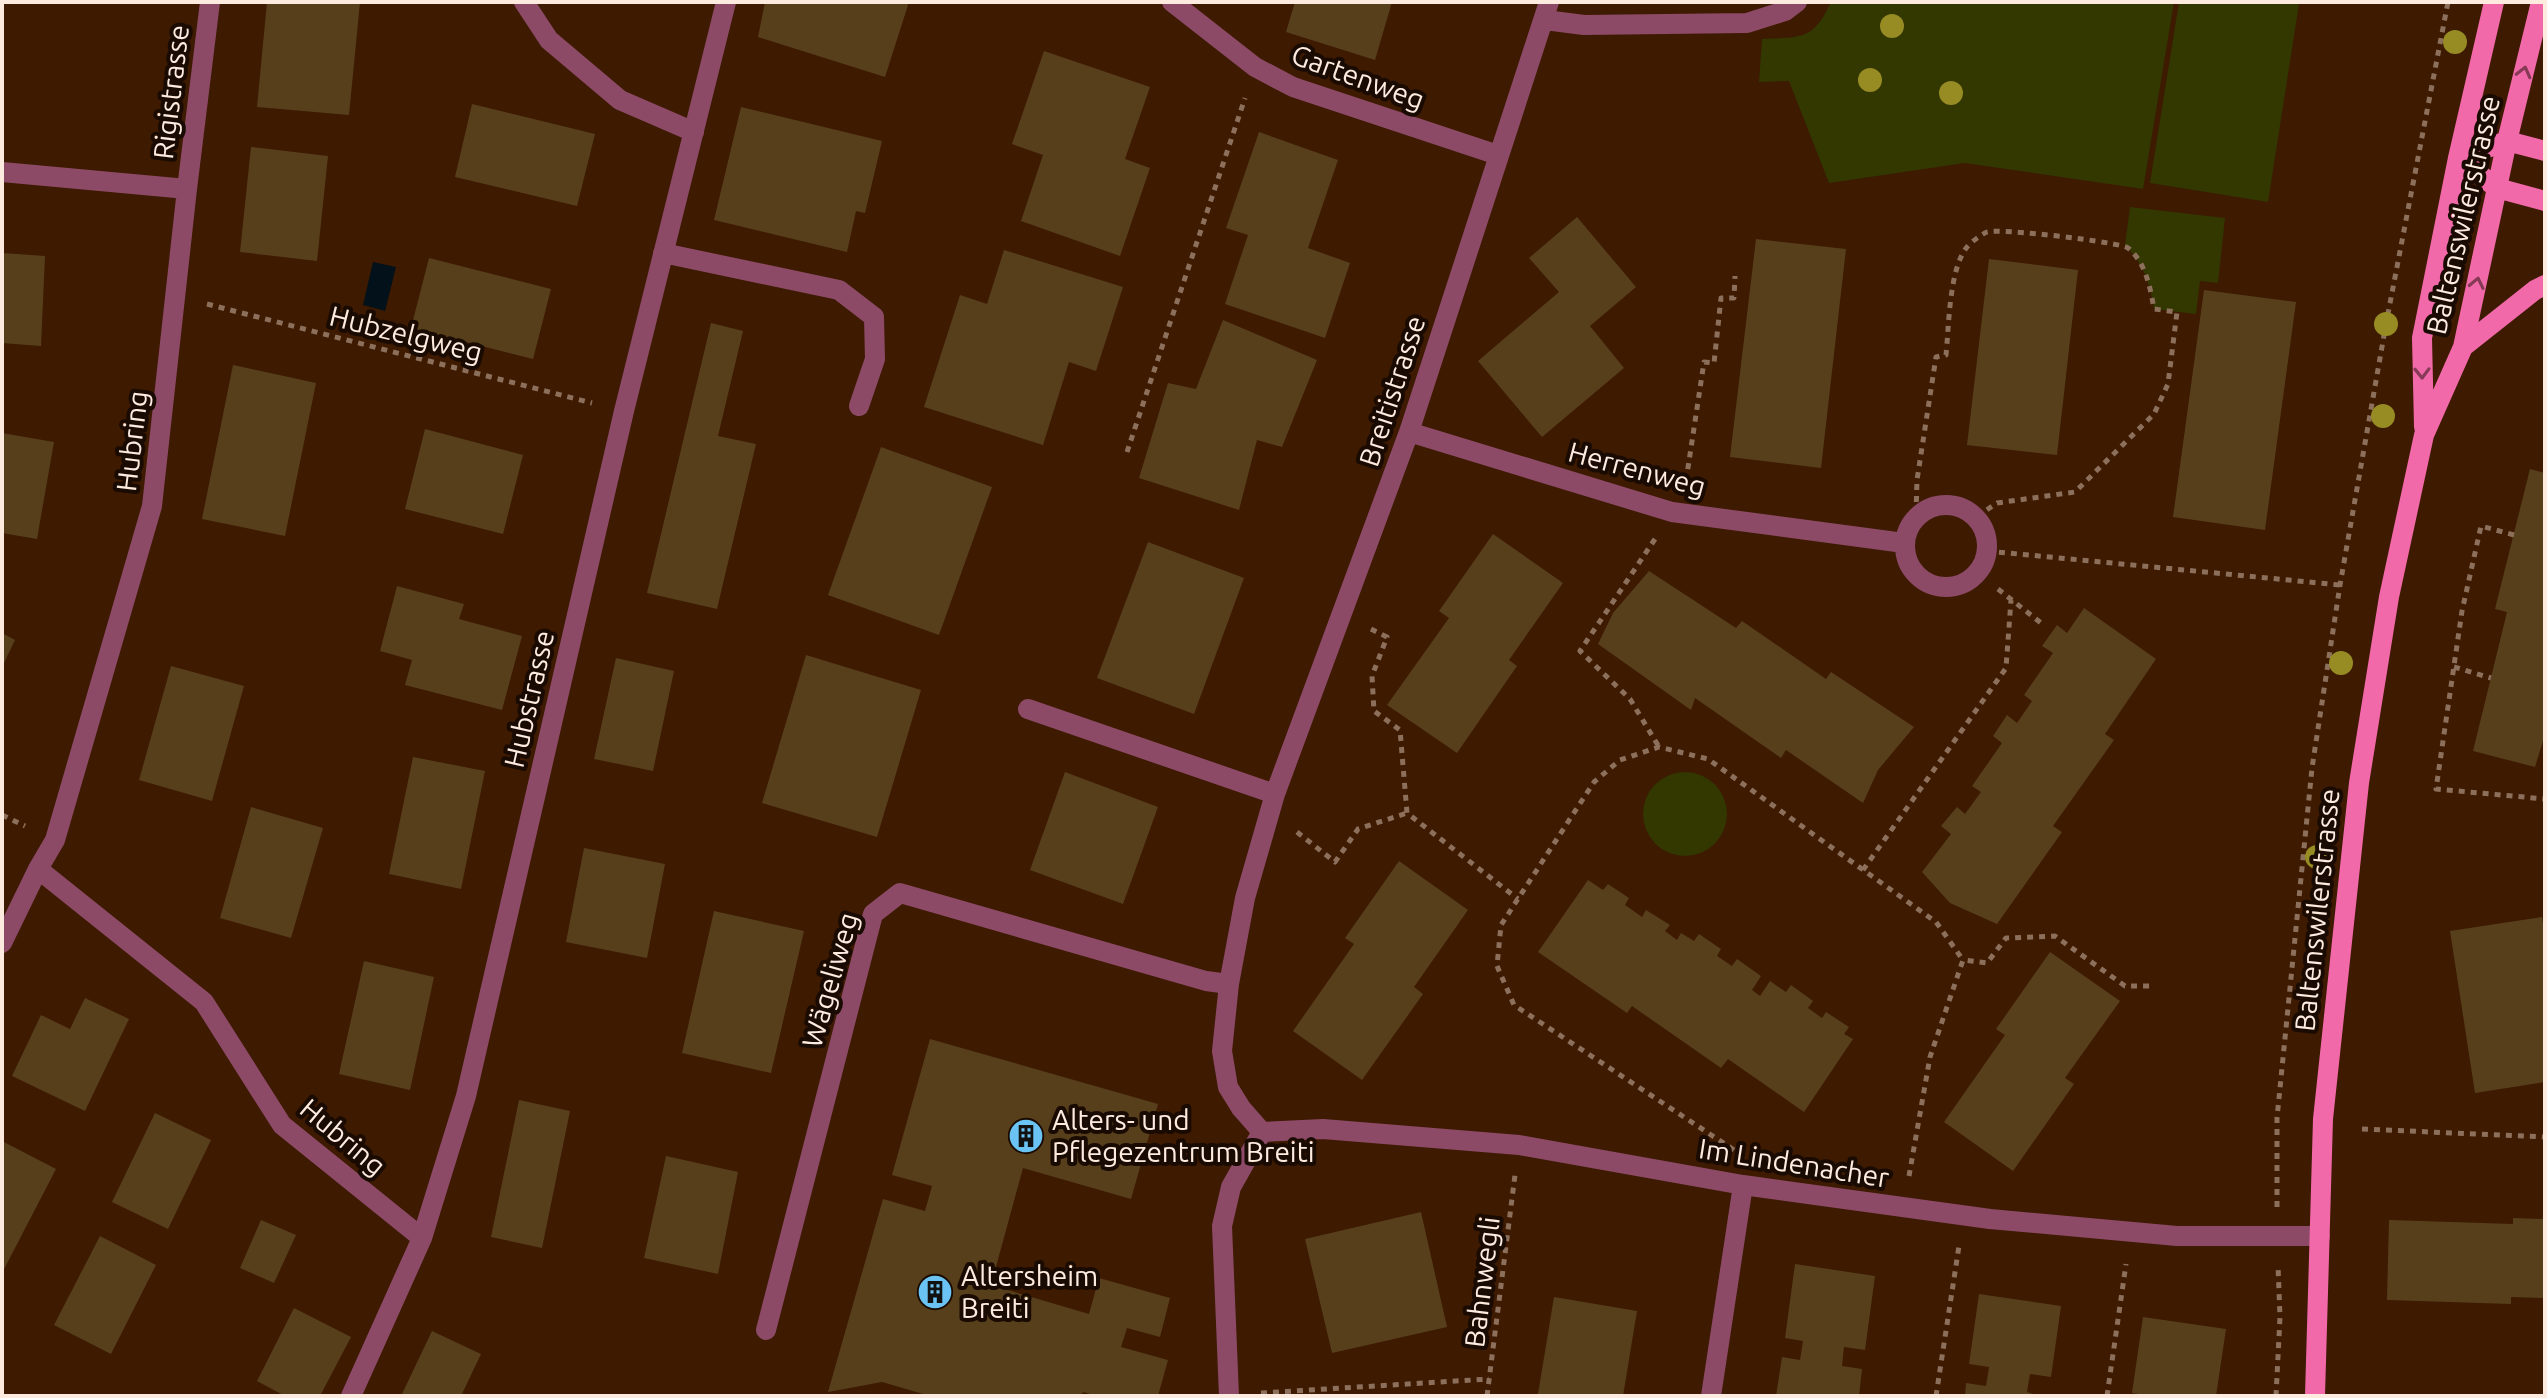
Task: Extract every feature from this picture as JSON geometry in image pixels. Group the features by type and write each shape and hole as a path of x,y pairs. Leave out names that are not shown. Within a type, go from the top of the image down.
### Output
{"main road":[{"name":"Baltenswilerstrasse","path":"2424,435 2422,338 2458,158 2494,2"},
{"name":"Baltenswilerstrasse","path":"2315,1396 2323,1119 2359,783 2389,597 2424,435 2463,347 2507,141 2541,2"},
{"path":"2458,158 2507,141 2545,151"},
{"path":"2458,158 2497,188 2545,201"},
{"path":"2463,347 2545,285"}],"street":[{"name":"Rigistrasse","path":"187,189 210,2"},
{"path":"524,2 549,40 620,100 694,132"},
{"name":"Hubstrasse","path":"351,1396 422,1238 466,1096 624,411 726,2"},
{"name":"Gartenweg","path":"1172,2 1255,67 1293,87 1498,155"},
{"path":"1547,11 1584,25 1747,23 1785,11 1797,2"},
{"name":"Breitistrasse","path":"1262,1132 1228,1087 1222,1051 1229,984 1245,898 1273,802 1409,432 1547,11"},
{"path":"2,172 187,189"},
{"name":"Hubring","path":"2,943 55,840 152,506 187,189"},
{"path":"663,253 839,290 874,317 875,359 859,406"},
{"name":"Herrenweg","path":"1409,432 1672,512 1904,543"},
{"path":"1939,504 1953,504 1976,517 1983,527 1987,551 1974,576 1962,584 1934,586 1912,570 1904,543 1916,516 1939,504"},
{"path":"1028,709 1273,802"},
{"name":"Hubring","path":"38,869 204,1002 282,1125 422,1238"},
{"name":"Wägeliweg","path":"766,1330 873,914 900,893 1206,981 1229,984"},
{"name":"Im Lindenacher","path":"1262,1132 1323,1129 1519,1145 1743,1185 1990,1219 2177,1236 2320,1236"},
{"path":"1229,1395 1222,1226 1231,1187 1262,1132"},
{"path":"1711,1396 1743,1185"}],"path":[{"path":"2276,1396 2280,1317 2277,1118 2312,768 2340,585 2414,172 2448,2"},
{"path":"1127,452 1255,67"},
{"path":"1916,516 1917,480 1936,357 1946,355 1957,265 1968,246 1987,232 2010,231 2125,245 2139,260 2150,283 2154,309 2177,312 2168,384 2154,414 2075,492 1997,503 1976,517"},
{"path":"1659,747 1630,699 1580,651 1672,512 1685,487 1704,362 1714,363 1721,298 1734,298 1735,276"},
{"name":"Hubzelgweg","path":"177,296 624,411"},
{"path":"2514,535 2481,526 2462,611 2436,789 2545,799"},
{"path":"1987,551 2340,585"},
{"path":"1998,589 2041,623"},
{"path":"1863,870 2006,668 2011,600"},
{"path":"1360,623 1387,637 1372,676 1374,711 1400,730 1407,813 1518,899"},
{"path":"2454,667 2491,678"},
{"path":"1743,1185 1734,1149 1514,1005 1497,966 1501,925 1594,782 1620,760 1659,747 1708,759 1936,922 1963,960 1987,963 2006,938 2055,936 2125,986 2154,986"},
{"path":"1273,802 1335,862 1358,829 1407,813"},
{"path":"1904,1208 1930,1057 1963,960"},
{"path":"2362,1129 2545,1137"},
{"name":"Bahnwegli","path":"1487,1396 1516,1173"},
{"path":"1936,1396 1960,1241"},
{"path":"2107,1396 2127,1255"},
{"path":"1229,1395 1489,1379"}],"green space":[{"path":"1831,2 2174,2 2143,189 1965,163 1829,183 1789,81 1759,82 1762,39 1796,37 1812,30"},
{"path":"2179,2 2299,4 2268,202 2150,183"},
{"path":"2130,207 2225,218 2218,283 2200,281 2196,314 2154,309 2145,275 2125,245"},
{"path":"1685,772 1701,775 1715,784 1724,798 1727,814 1724,830 1715,844 1701,853 1685,856 1669,853 1655,844 1646,830 1643,814 1646,798 1655,784 1669,775"}],"shaded area":[{"path":"373,262 396,267 385,311 363,305"}],"building":[{"path":"267,2 360,2 349,115 257,107"},
{"path":"765,2 909,2 885,77 758,37"},
{"path":"1295,2 1392,2 1375,60 1286,32"},
{"path":"1044,51 1150,87 1125,159 1150,168 1120,256 1021,221 1043,155 1012,144"},
{"path":"472,104 595,134 577,206 455,177"},
{"path":"741,107 882,141 865,213 856,211 847,252 714,220"},
{"path":"1259,132 1338,160 1308,248 1350,263 1325,338 1225,304 1248,235 1226,228"},
{"path":"251,147 328,156 317,261 240,252"},
{"path":"1577,217 1636,287 1590,326 1624,368 1542,437 1478,361 1559,292 1529,258"},
{"path":"1756,239 1846,249 1821,468 1730,457"},
{"path":"1004,250 1123,287 1096,371 1069,362 1043,445 924,407 960,295 987,304"},
{"path":"2,253 45,256 41,346 2,343"},
{"path":"429,258 551,289 533,359 411,328"},
{"path":"1989,259 2078,270 2057,455 1967,445"},
{"path":"2204,290 2296,302 2265,530 2173,517"},
{"path":"1223,320 1317,360 1282,447 1257,440 1239,510 1139,478 1168,383 1196,389"},
{"path":"711,323 743,331 718,436 756,444 717,609 647,593"},
{"path":"233,365 316,383 285,536 202,519"},
{"path":"425,429 523,455 503,534 405,509"},
{"path":"2,433 54,442 37,539 2,533"},
{"path":"881,447 992,487 939,635 828,595"},
{"path":"2530,469 2545,473 2545,734 2535,767 2473,751 2507,612 2495,609"},
{"path":"1493,534 1563,583 1509,660 1517,666 1457,753 1387,705 1449,618 1439,611"},
{"path":"1148,542 1244,578 1194,714 1097,678"},
{"path":"1649,571 1736,628 1742,621 1826,679 1831,672 1914,727 1878,770 1863,803 1786,750 1781,758 1695,698 1691,710 1598,644 1613,613"},
{"path":"397,586 464,604 459,619 522,636 502,710 405,685 412,660 380,651"},
{"path":"2084,608 2156,659 2105,734 2114,740 2053,826 2062,832 1997,924 1950,903 1922,872 1951,834 1941,826 1957,807 1965,814 1981,792 1972,786 2002,743 1993,736 2007,715 2017,723 2032,701 2024,695 2053,653 2042,646 2057,625 2067,633"},
{"path":"2,633 15,640 2,667"},
{"path":"806,655 921,690 877,837 762,803"},
{"path":"616,658 674,671 653,771 594,759"},
{"path":"171,666 244,686 212,801 139,780"},
{"path":"413,757 485,771 461,889 389,874"},
{"path":"1065,772 1158,807 1123,904 1030,870"},
{"path":"251,807 323,828 291,938 220,918"},
{"path":"584,848 665,864 647,958 566,942"},
{"path":"1399,861 1468,910 1414,987 1423,994 1362,1080 1293,1031 1354,944 1345,938"},
{"path":"1588,880 1603,890 1608,884 1629,898 1625,905 1642,917 1646,910 1670,925 1665,931 1677,940 1681,933 1694,941 1699,934 1721,949 1717,956 1732,966 1737,959 1761,976 1752,990 1760,996 1770,981 1786,992 1791,985 1813,1001 1808,1008 1822,1018 1826,1012 1849,1027 1844,1034 1853,1039 1804,1112 1728,1059 1721,1068 1632,1006 1627,1013 1538,952"},
{"path":"714,911 804,931 771,1073 682,1053"},
{"path":"2542,917 2545,938 2545,1082 2475,1093 2450,931"},
{"path":"2050,952 2120,1001 2065,1078 2074,1084 2013,1171 1944,1122 2005,1035 1996,1029"},
{"path":"364,961 434,977 410,1090 339,1074"},
{"path":"85,998 129,1019 85,1111 12,1076 41,1015 70,1029"},
{"path":"930,1039 1158,1104 1131,1199 1023,1168 991,1285 1089,1314 1099,1278 1170,1298 1160,1337 1127,1328 1121,1347 1168,1360 1158,1396 1095,1396 1084,1392 1078,1396 930,1396 882,1382 828,1392 883,1199 925,1211 932,1186 892,1175"},
{"path":"519,1100 570,1111 542,1248 491,1237"},
{"path":"155,1113 211,1140 168,1229 112,1202"},
{"path":"2,1141 56,1169 2,1273"},
{"path":"666,1156 738,1172 718,1274 644,1258"},
{"path":"1421,1212 1447,1327 1332,1353 1305,1239"},
{"path":"2513,1218 2545,1219 2545,1298 2511,1297 2511,1304 2387,1300 2389,1220 2513,1224"},
{"path":"261,1220 296,1235 274,1283 240,1268"},
{"path":"100,1236 156,1265 111,1354 54,1325"},
{"path":"1795,1264 1875,1276 1865,1350 1844,1347 1842,1366 1862,1369 1859,1396 1776,1396 1782,1357 1800,1360 1803,1341 1785,1338"},
{"path":"1979,1294 2061,1306 2051,1377 2030,1374 2027,1392 2039,1396 1965,1396 1966,1383 1986,1386 1989,1367 1969,1364"},
{"path":"1554,1297 1637,1311 1623,1396 1538,1394"},
{"path":"294,1308 351,1337 320,1396 285,1396 257,1381"},
{"path":"2143,1317 2226,1329 2216,1396 2132,1393"},
{"path":"432,1331 481,1354 461,1396 401,1396"}],"place":[{"name":"Alters- und Pflegezentrum Breiti","path":"1026,1136"},
{"name":"Altersheim Breiti","path":"935,1292"}]}
